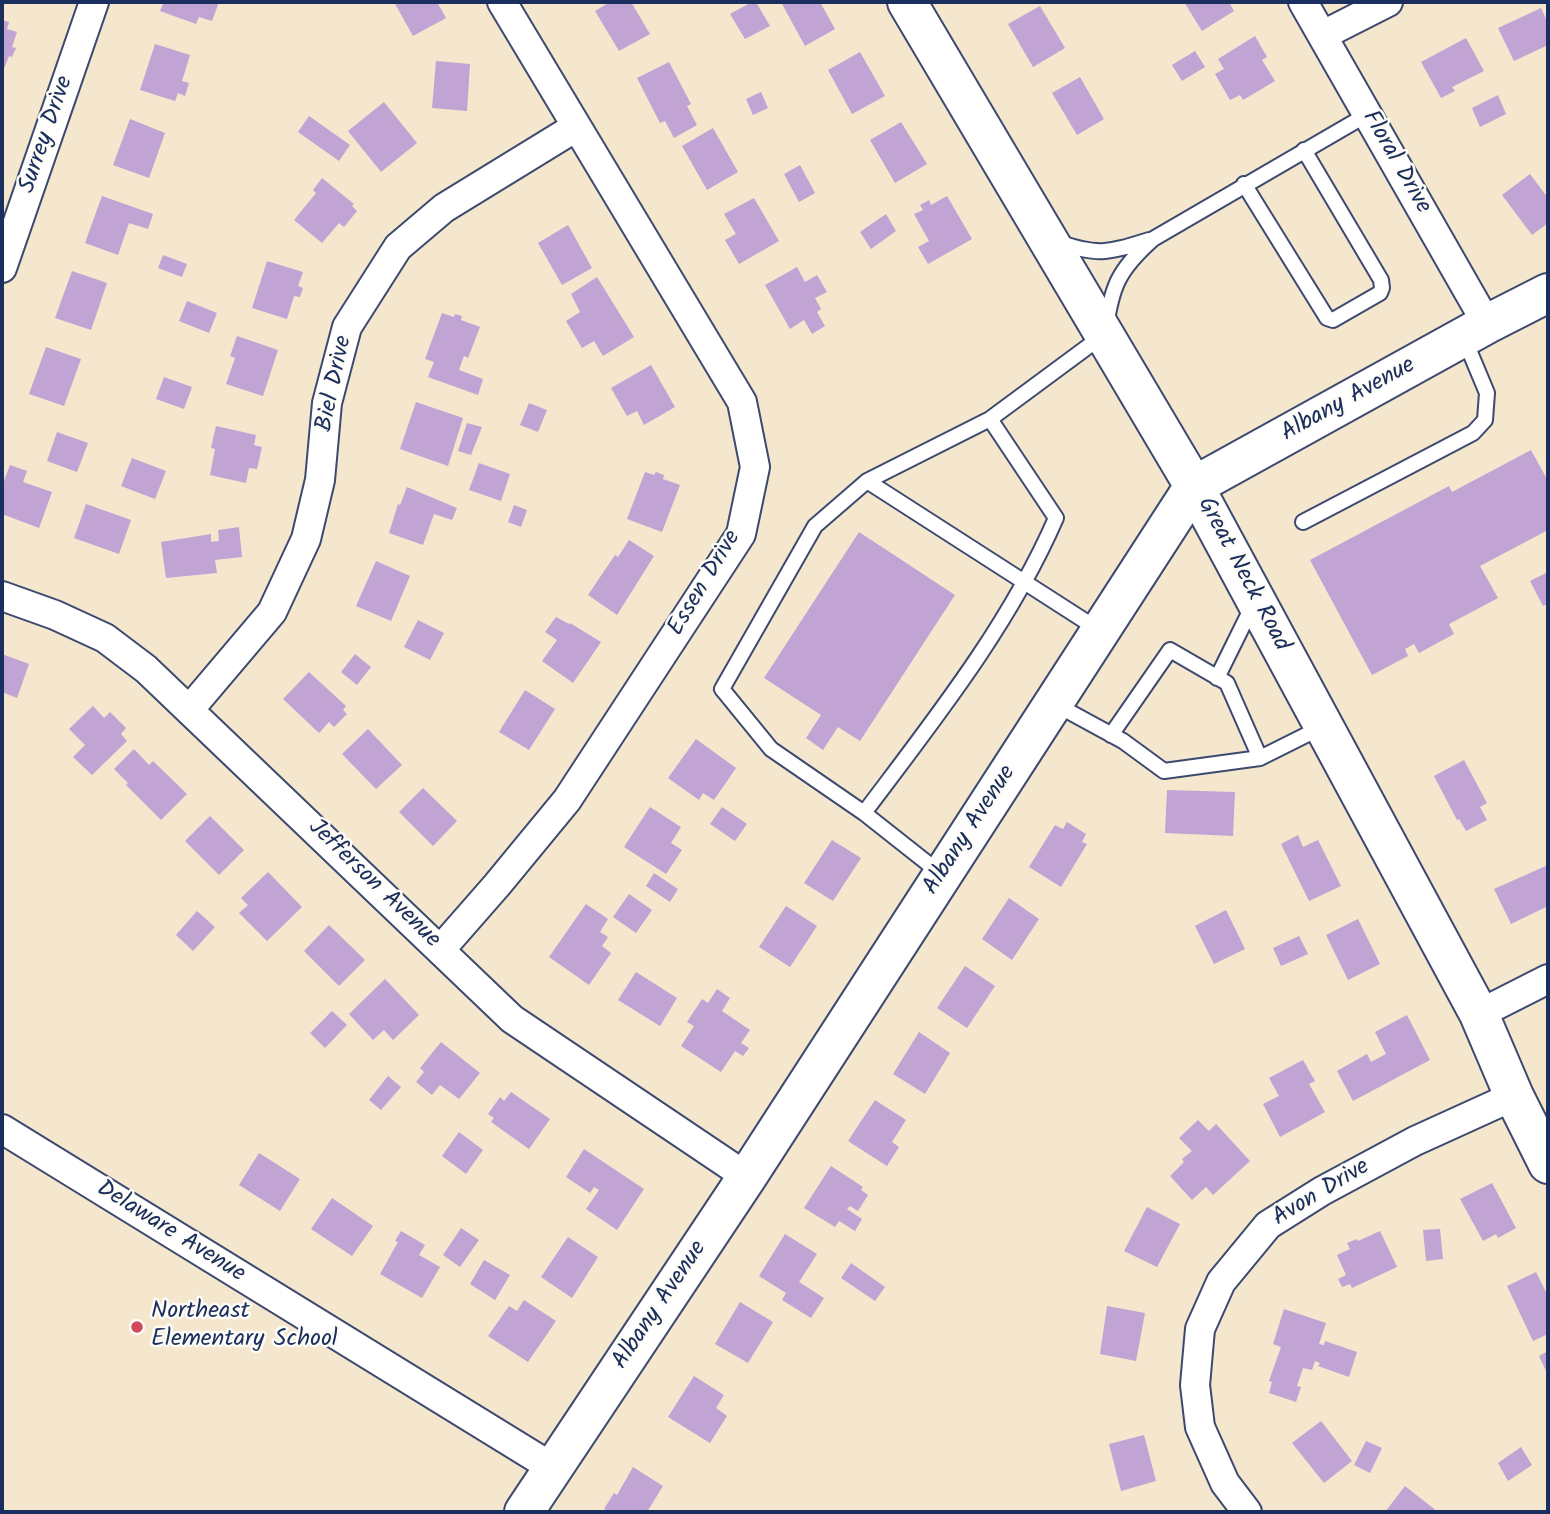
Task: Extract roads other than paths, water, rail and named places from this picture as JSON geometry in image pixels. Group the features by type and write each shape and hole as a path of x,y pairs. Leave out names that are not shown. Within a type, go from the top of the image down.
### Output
{"street":[{"name":"Surrey Drive","path":"2,268 94,2"},
{"name":"Essen Drive","path":"441,948 567,800 707,588 741,534 755,467 742,402 502,2"},
{"name":"Great Neck Road","path":"907,2 1194,486 1479,1014 1514,1096 1548,1164"},
{"name":"Floral Drive","path":"1303,2 1368,114 1475,330"},
{"path":"1323,35 1388,2"},
{"name":"Biel Drive","path":"189,710 272,612 306,539 320,480 327,403 347,327 398,247 444,208 576,127"},
{"name":"Albany Avenue","path":"524,1512 747,1177 1194,486 1475,330 1548,293"},
{"name":"Jefferson Avenue","path":"2,596 55,615 105,638 146,669 441,948 512,1019 747,1177"},
{"path":"1479,1014 1548,979"},
{"name":"Avon Drive","path":"1247,1512 1226,1483 1200,1427 1195,1385 1200,1329 1221,1282 1268,1225 1322,1191 1415,1141 1514,1096"},
{"name":"Delaware Avenue","path":"2,1129 553,1468"}],"lane":[{"path":"942,876 863,813 771,749 722,689 816,526 867,481 990,419 1105,334 1109,304 1122,270 1153,239 1368,114"},
{"path":"1244,184 1327,318 1333,320 1380,293 1381,280 1304,150"},
{"path":"1048,239 1096,253 1111,252 1153,239"},
{"path":"1303,522 1473,433 1485,420 1487,393 1475,330"},
{"path":"863,813 936,716 1007,611 1056,518 990,419"},
{"path":"867,481 1100,631"},
{"path":"1217,678 1256,601"},
{"path":"1111,735 1170,650 1227,683 1260,758"},
{"path":"1054,704 1111,735 1164,771 1260,758 1323,726"}],"place":[{"name":"Northeast Elementary School","path":"137,1327"}]}
